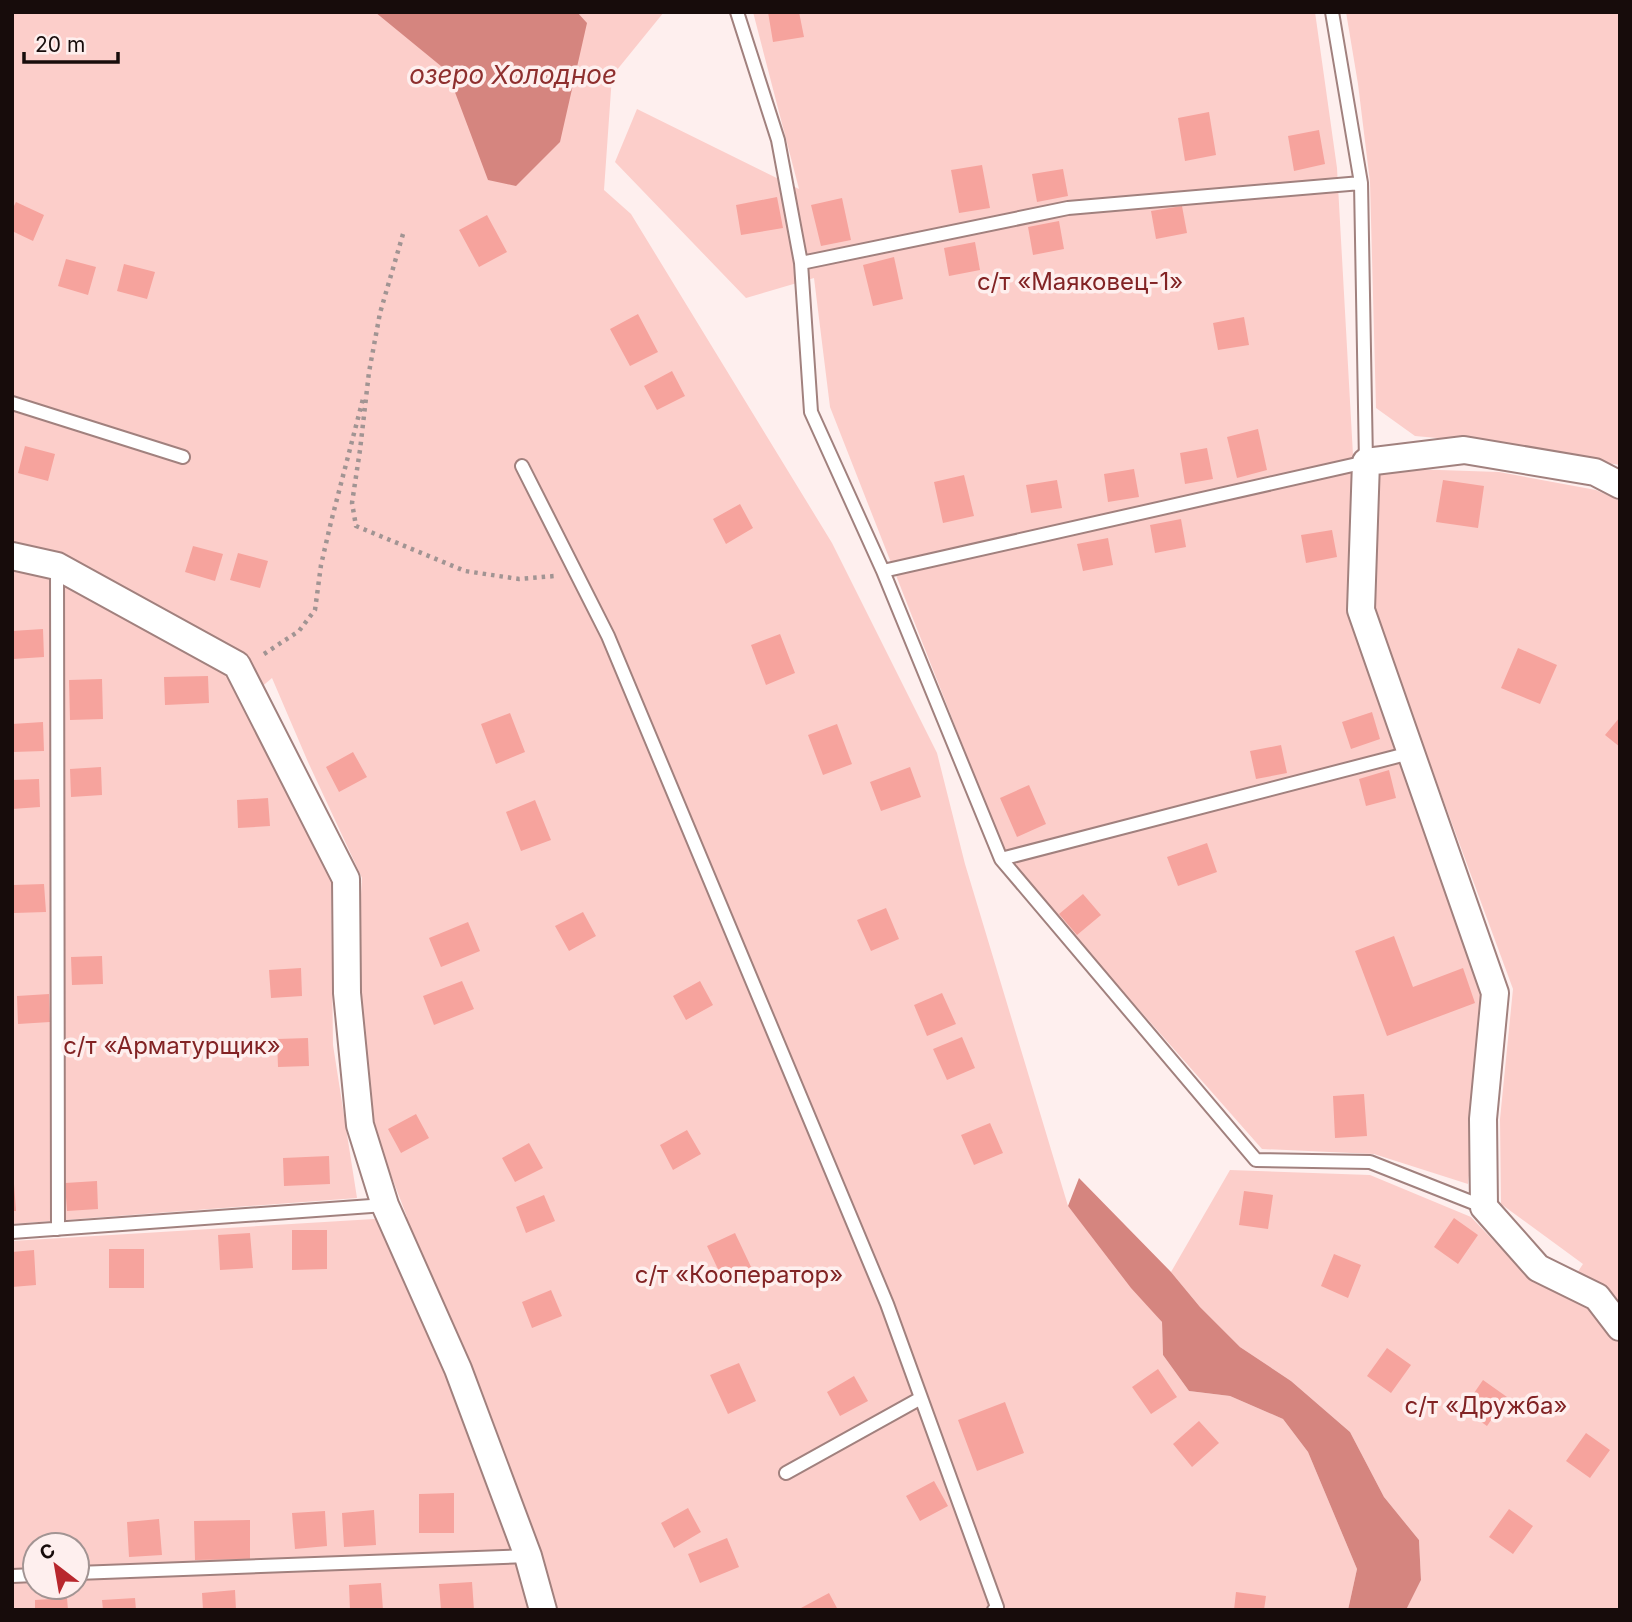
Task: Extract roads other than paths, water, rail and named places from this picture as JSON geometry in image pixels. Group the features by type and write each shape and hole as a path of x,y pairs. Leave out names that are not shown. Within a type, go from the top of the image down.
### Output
{"street":[{"path":"1620,485 1595,472 1464,450 1366,462 1361,610 1495,993 1483,1119 1484,1207 1538,1268 1597,1297 1620,1327"},
{"path":"12,556 57,566 237,665 346,879 347,993 360,1125 384,1205 458,1368 528,1556 543,1610"}],"lane":[{"path":"737,12 778,140 801,263 811,412 883,571 1001,859 1256,1160 1370,1162 1484,1207"},
{"path":"883,571 1366,462 1361,183 1332,12"},
{"path":"801,263 1068,208 1361,183"},
{"path":"12,403 183,457"},
{"path":"522,466 608,636 887,1304 997,1607 995,1610"},
{"path":"57,566 58,1229"},
{"path":"1001,859 1410,753"},
{"path":"12,1232 384,1205"},
{"path":"786,1473 921,1398"},
{"path":"91,1572 528,1556"}],"water":[{"name":"озеро Холодное","path":"375,12 577,12 587,23 560,142 516,186 488,180 447,71"},
{"path":"1079,1178 1240,1347 1291,1381 1350,1432 1384,1497 1419,1540 1421,1580 1406,1610 1348,1610 1357,1569 1308,1452 1283,1419 1230,1396 1189,1391 1163,1355 1162,1322 1131,1288 1068,1206"}],"park label":[{"name":"с/т «Маяковец-1»","path":"1080,281"},
{"name":"с/т «Арматурщик»","path":"172,1045"},
{"name":"с/т «Кооператор»","path":"739,1274"},
{"name":"с/т «Дружба»","path":"1486,1405"}]}
